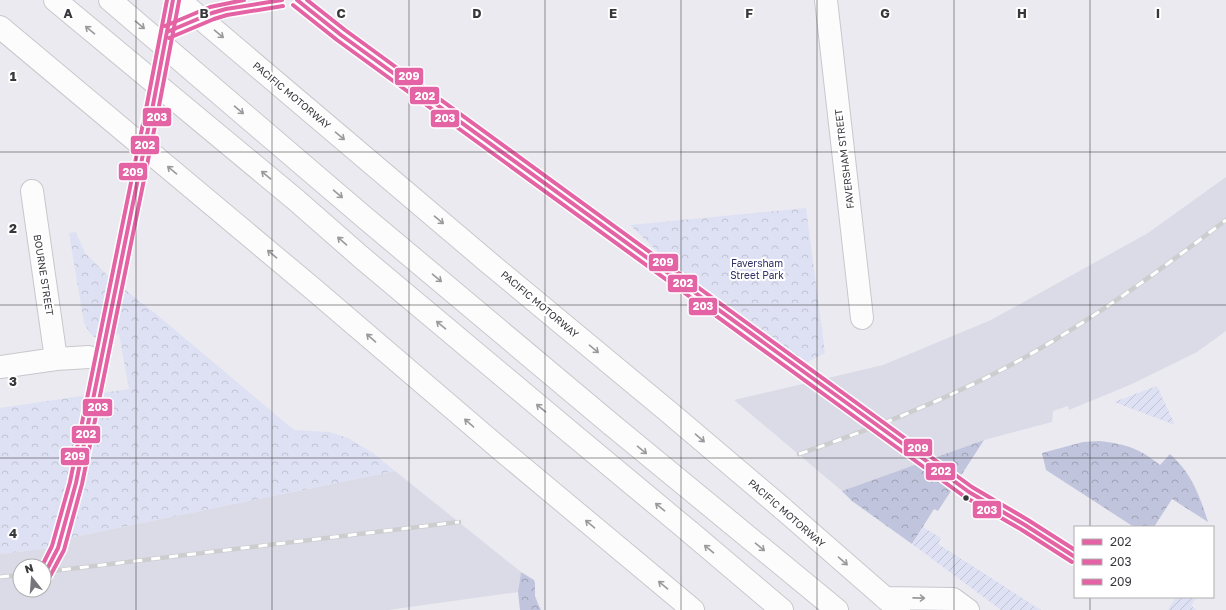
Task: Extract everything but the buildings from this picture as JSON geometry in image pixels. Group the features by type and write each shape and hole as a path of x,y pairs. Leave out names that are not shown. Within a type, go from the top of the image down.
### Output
{"main road":[{"path":"55,0 296,200 361,257 782,610"},
{"path":"110,0 364,217 612,425 837,610"},
{"name":"PACIFIC MOTORWAY","path":"179,0 482,257 670,413 892,604"},
{"name":"FAVERSHAM STREET","path":"826,0 862,318"},
{"path":"0,27 693,610"},
{"name":"BOURNE STREET","path":"32,192 56,359"},
{"path":"0,367 56,359 89,357"},
{"path":"892,604 953,599 968,610"}],"shaded area":[{"path":"1226,177 1226,331 1197,352 1132,384 1069,410 1068,406 1053,411 1052,422 984,440 842,491 734,400 883,365 991,320 1148,233"},
{"path":"395,471 521,572 518,592 388,610 0,610 0,554 50,548 49,542"}],"green space":[{"name":"Faversham Street Park","path":"806,208 825,353 802,365 781,363 763,354 630,225"},
{"path":"76,232 85,253 109,277 156,314 294,430 329,432 348,438 373,453 395,471 49,542 50,548 0,554 0,408 129,389 119,334 98,338 91,335 84,323 69,233"},
{"path":"1157,386 1175,425 1114,402"},
{"path":"984,440 938,511 934,509 912,544 852,501 842,491"},
{"path":"1099,441 1125,445 1145,454 1160,465 1170,454 1184,469 1194,485 1208,522 1172,499 1155,526 1132,526 1046,470 1042,453 1083,442"},
{"path":"923,527 941,538 938,544 1041,610 1001,610 912,544"},
{"path":"521,572 534,580 535,596 541,610 520,610 518,592"},
{"path":"1175,598 1196,598 1191,606 1197,610 1168,610"}],"railway":[{"path":"799,454 916,410 973,384 1029,355 1055,340 1130,291 1226,220"},
{"path":"52,571 459,522"},
{"path":"0,577 12,576"}],"transit line":[{"name":"209","path":"46,558 52,546 70,482 167,0"},
{"name":"202","path":"52,560 58,548 76,483 173,0"},
{"name":"209","path":"165,26 210,7 244,0"},
{"name":"202","path":"167,32 212,13 226,9 282,0"},
{"name":"202","path":"297,0 341,35 969,492 1074,556"},
{"name":"209","path":"307,0 345,30 972,487 1074,549"},
{"name":"203","path":"52,572 64,550 82,484 179,1"},
{"name":"203","path":"293,5 337,40 965,497 1022,530 1072,562"},
{"name":"203","path":"169,38 227,15 283,6"}]}
